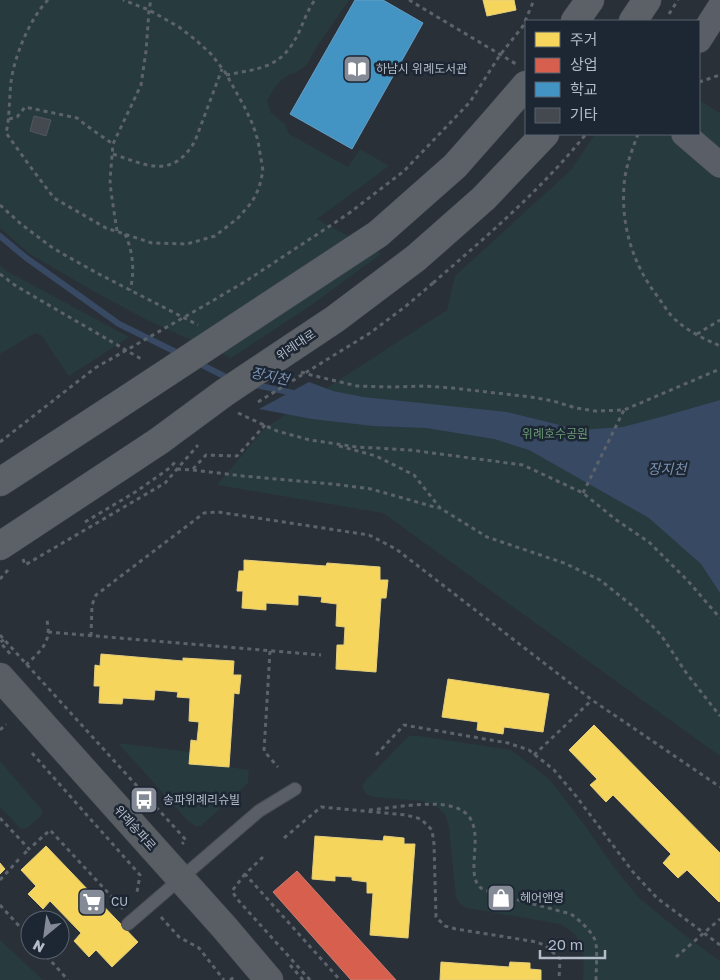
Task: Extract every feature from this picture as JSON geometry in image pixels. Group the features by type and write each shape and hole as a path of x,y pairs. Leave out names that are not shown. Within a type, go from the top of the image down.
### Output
{"main road":[{"path":"576,20 590,0"},
{"path":"634,20 647,0"},
{"path":"0,482 378,234 455,166 493,123 523,76"},
{"name":"위례대로","path":"9,560 159,441 224,393 335,319 416,258 484,198 544,135"},
{"name":"위례송파로","path":"0,677 224,927 269,980"}],"street":[{"path":"700,38 720,7"},
{"path":"685,135 720,165"}],"lane":[{"path":"131,922 260,811 295,789"}],"path":[{"path":"48,0 44,2 34,20 16,58 11,81 9,119 6,133 54,198 106,228 152,243 187,244 215,236 238,218 252,202 259,188 263,171 254,125 212,54 179,28 149,10 123,0"},
{"path":"117,232 110,180 113,144 141,85 149,10 152,0"},
{"path":"226,75 255,70 270,65 289,50 315,0"},
{"path":"409,0 500,54 523,76"},
{"path":"526,20 534,0"},
{"path":"666,20 678,0"},
{"path":"0,442 95,368 246,281 348,214 404,171 470,102 500,54 525,21"},
{"path":"113,154 143,164 162,167 173,164 182,158 195,141 222,69"},
{"path":"700,82 720,75"},
{"path":"9,119 16,117 25,108 77,118 113,144"},
{"path":"0,134 6,133"},
{"path":"258,402 370,333 406,306 515,211 546,180 585,135"},
{"path":"638,135 624,185 624,218 637,264 651,288 676,321 697,335 720,346"},
{"path":"0,205 20,224 50,246 97,273 202,327"},
{"path":"125,234 128,240 133,268 130,290"},
{"path":"0,274 16,286 146,361"},
{"path":"697,335 720,320"},
{"path":"292,369 357,386 425,386 531,398 595,411 624,410 720,369"},
{"path":"232,410 277,431 310,440 357,447 410,450 523,465 583,493 615,520 650,543 688,581 720,618"},
{"path":"583,493 624,410"},
{"path":"234,417 242,412"},
{"path":"192,470 206,455 237,456 265,425"},
{"path":"0,579 9,560 23,559 25,565 165,483 202,440"},
{"path":"321,442 376,456 414,475 440,508"},
{"path":"177,469 371,489 440,508 487,537 564,562 600,580 635,608 661,635 687,674 720,716"},
{"path":"91,636 92,605 96,595 204,513 218,512 369,534 396,549 592,700 720,787"},
{"path":"26,665 39,653 46,642 48,632 46,619"},
{"path":"48,632 321,655"},
{"path":"0,635 2,641 186,840"},
{"path":"270,651 264,751 278,767"},
{"path":"534,754 592,700"},
{"path":"0,730 6,724"},
{"path":"376,755 404,725 508,742 529,750 554,770 633,872 657,898 720,945"},
{"path":"32,752 140,874 137,892"},
{"path":"360,810 434,804 455,807 467,815 474,826 476,880 481,888 492,893 571,914 580,921 595,941 596,980"},
{"path":"284,838 321,806 406,815 421,820 432,830 436,917 445,926 456,929 537,942 546,946 560,959 559,980"},
{"path":"0,818 29,849"},
{"path":"24,854 50,830 131,922"},
{"path":"263,857 245,874 232,891 237,899 310,980"},
{"path":"0,880 20,858"},
{"path":"245,874 340,980"},
{"path":"0,905 20,927"},
{"path":"150,906 179,937 198,948 224,980"},
{"path":"676,957 720,919"},
{"path":"50,960 68,980"}],"green space":[{"path":"1,0 349,0 314,51 307,65 282,79 267,101 271,113 285,124 289,134 348,167 360,149 389,166 317,219 381,254 310,306 231,358 149,321 30,254 0,228"},
{"name":"위례호수공원","path":"700,101 720,113 720,756 383,513 217,485 265,428 447,310 455,276 571,170 594,135 700,135"},
{"path":"0,265 5,270 129,337 69,376 41,335 35,333 0,354"},
{"path":"409,736 511,750 550,780 639,898 720,961 720,980 583,980 584,962 582,948 575,935 560,924 467,908 460,904 456,897 449,827 445,814 434,804 423,801 374,797 366,794 362,786"},
{"path":"118,743 190,752 189,763 249,770 248,783 201,826 195,826 188,821"},
{"path":"0,761 42,810 42,815 27,828 21,829 0,807"},
{"path":"0,940 43,980 0,980"}],"water":[{"name":"장지천","path":"309,382 333,391 363,397 507,412 580,430 623,427 720,400 720,593 701,564 649,518 529,450 494,439 426,428 373,426 312,419 259,409"}],"building: 주거":[{"path":"483,0 514,0 516,10 487,16"},
{"path":"244,560 326,566 327,563 380,567 380,580 388,580 386,598 381,598 376,672 336,669 337,645 344,645 345,627 336,626 337,604 321,602 322,597 298,595 298,605 266,603 266,610 242,608 243,591 237,591 239,571 244,571"},
{"path":"101,654 183,661 183,658 234,661 233,675 241,675 239,694 234,693 229,767 189,764 191,740 197,741 199,722 189,721 190,698 177,697 178,692 155,690 154,700 123,698 122,704 99,703 100,686 94,686 95,665 100,666"},
{"path":"448,679 549,694 543,732 504,727 503,734 477,730 478,722 442,717"},
{"path":"594,725 720,853 719,902 687,870 678,878 663,863 671,854 613,795 606,802 590,785 597,779 569,750"},
{"path":"315,836 383,841 384,836 404,838 404,844 415,844 408,938 370,935 373,893 367,893 367,882 352,880 352,877 335,876 335,881 312,879"},
{"path":"46,846 138,942 112,967 96,950 89,957 74,941 81,933 70,922 70,910 59,910 50,901 43,909 28,894 36,886 21,870"},
{"path":"0,863 5,869 0,874"},
{"path":"441,962 509,967 510,962 530,963 530,969 541,970 541,980 440,980"}],"building: 상업":[{"path":"297,871 396,980 351,980 273,892"}],"building: 학교":[{"name":"하남시 위례도서관","path":"355,0 383,0 423,23 352,149 290,114"}],"building: 기타":[{"path":"34,116 51,120 46,136 30,131"}],"waterway":[{"name":"장지천","path":"0,236 25,257 119,324 180,354"},
{"name":"장지천","path":"196,362 232,380"},
{"name":"장지천","path":"251,384 298,394"}],"place":[{"name":"하남시 위례도서관","path":"357,69"},
{"name":"송파위례리슈빌","path":"144,800"},
{"name":"헤어앤영","path":"501,898"},
{"name":"CU","path":"92,902"}]}
